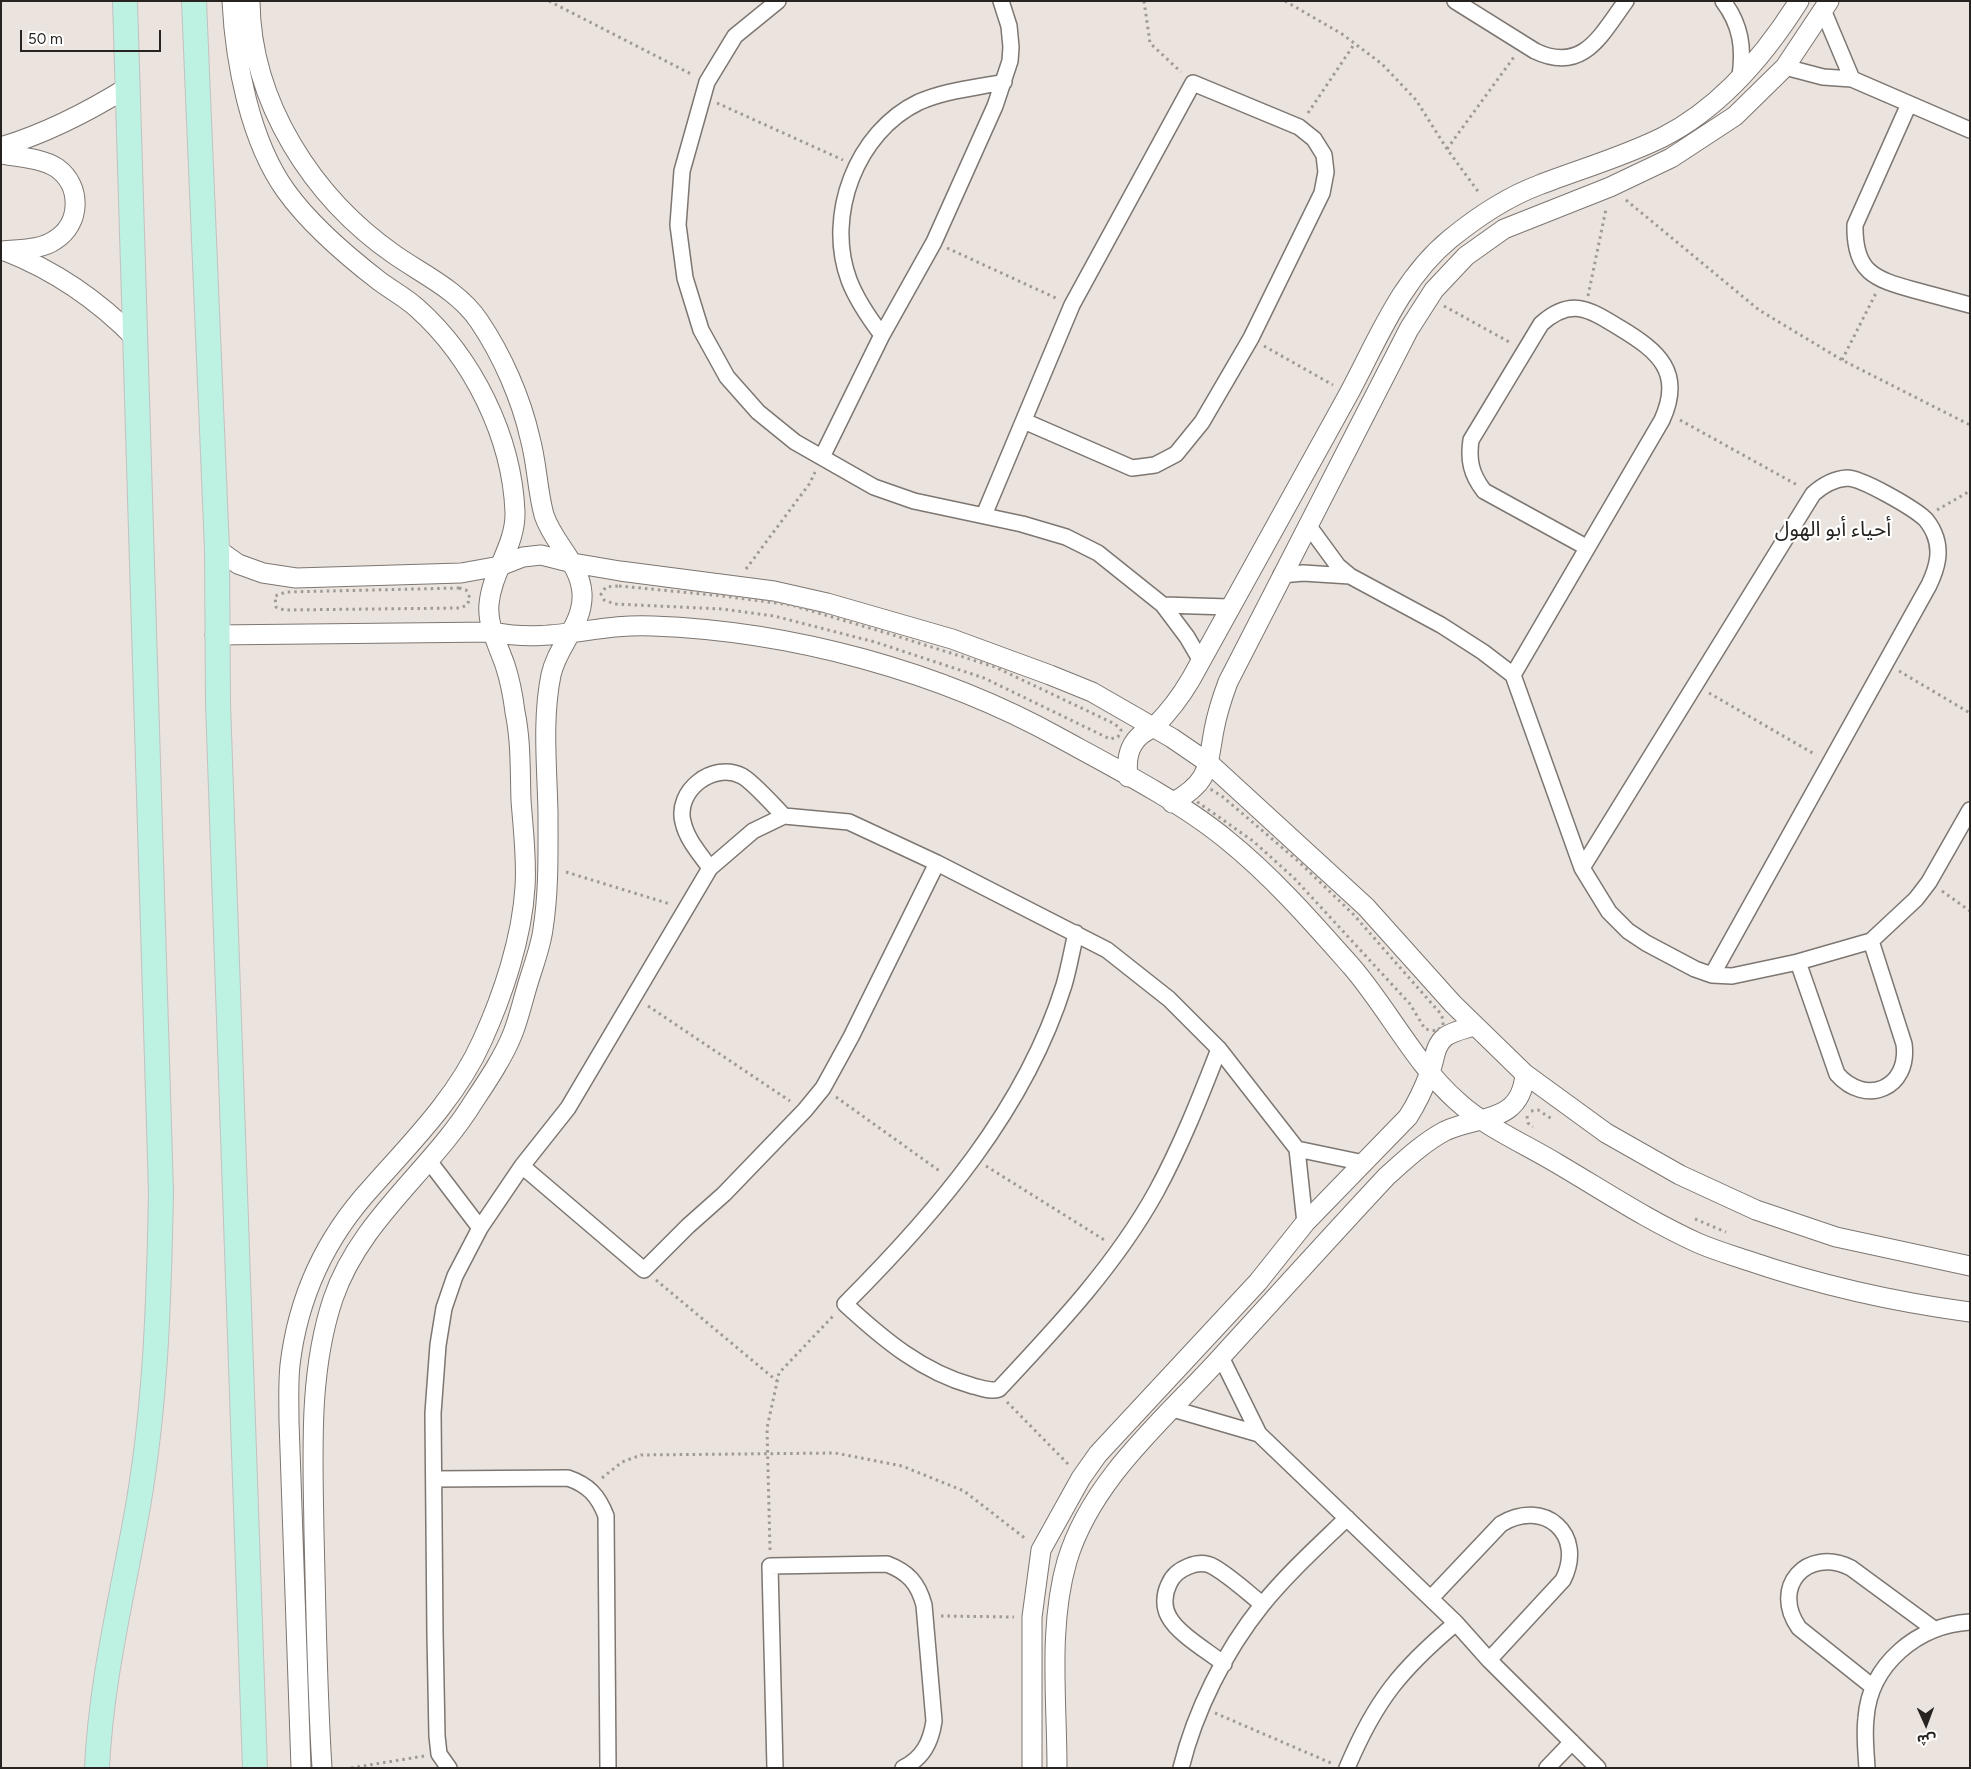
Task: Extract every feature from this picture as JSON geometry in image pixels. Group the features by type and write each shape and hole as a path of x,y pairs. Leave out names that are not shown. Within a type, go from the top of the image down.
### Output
{"main road":[{"path":"97,1768 104,1692 113,1631 138,1506 149,1430 160,1268 160,1117 125,1"},
{"path":"194,1 217,549 216,635 254,1768"}],"street":[{"path":"232,1 233,35 258,139 285,190 345,251 379,280 416,307 456,349 478,387 494,422 506,460 514,506 514,530 489,602 493,632 505,665 518,730 525,885 520,925 494,1009 476,1052 442,1106 413,1142 369,1189 337,1230 321,1258 310,1282 290,1367 289,1431 301,1768"},
{"path":"250,1 252,32 278,122 327,196 361,230 397,256 442,284 477,317 500,358 520,404 531,438 538,488 546,520 558,544 573,563 580,584 582,598 580,612 551,674 547,711 548,866 543,932 512,1035 471,1106 429,1161 383,1210 356,1248 333,1297 322,1344 312,1427 317,1679 322,1768"},
{"path":"778,1 735,36 707,82 682,172 678,225 685,278 701,330 727,377 758,412 795,442 874,487 914,502 984,515 1066,537 1090,549 1163,605 1187,637 1201,661"},
{"path":"822,457 882,336 934,242 1004,82 1012,47 1009,26 1001,1"},
{"path":"1455,1 1546,57 1559,59 1572,57 1584,52 1594,44 1626,1"},
{"path":"1723,1 1732,14 1740,34 1743,55 1740,76"},
{"path":"1128,777 1126,765 1134,742 1142,733 1153,727 1179,699 1348,394 1388,317 1415,276 1445,243 1491,208 1536,186 1599,164 1663,137 1715,102 1761,54 1799,1"},
{"path":"1172,803 1191,791 1210,764 1214,730 1228,682 1408,329 1429,298 1466,256 1504,229 1610,187 1671,158 1735,116 1785,67 1826,6"},
{"path":"1826,6 1852,79"},
{"path":"1785,67 1823,76 1852,79 1970,130"},
{"path":"882,336 864,310 849,280 841,246 842,212 851,179 857,166 867,148 890,123 918,103 950,90 1004,82"},
{"path":"984,515 1072,305 1193,83 1299,127 1314,139 1324,155 1326,172 1322,193 1251,338 1187,443 1176,454 1155,465 1132,468 1024,421"},
{"path":"1,146 46,131 74,118 128,87"},
{"path":"1909,104 1855,225 1854,242 1859,258 1869,272 1882,282 1970,305"},
{"path":"1,154 49,164 58,169 72,186 76,206 70,226 55,241 36,247 2,250"},
{"path":"1491,208 1504,229"},
{"path":"2,250 44,268 75,286 110,314 136,339"},
{"path":"1513,675 1666,412 1670,399 1670,386 1662,360 1648,345 1586,309 1563,310 1551,315 1541,324 1471,440 1469,453 1475,480 1484,491 1586,547"},
{"path":"1582,868 1813,494 1823,485 1835,480 1848,478 1861,480 1923,517 1934,532 1938,550 1937,568 1712,975"},
{"path":"1308,525 1338,566 1350,576 1442,625 1483,652 1513,675 1582,868 1608,912 1628,931 1646,943 1695,969 1712,975 1732,976 1798,962 1871,941 1916,898 1929,882 1970,810"},
{"path":"217,549 238,564 264,573 296,578 461,573 500,566 523,557 541,555 573,563 774,591 827,602 952,639 1092,692 1153,727 1210,764 1366,906 1408,956 1474,1026 1525,1074 1606,1133 1680,1175 1756,1210 1836,1237 1970,1266"},
{"path":"1281,575 1303,573 1350,576"},
{"path":"1163,605 1229,607"},
{"path":"216,635 493,632 531,637 627,626 682,627 769,638 852,656 929,680 1007,711 1057,736 1172,803 1225,838 1302,912 1357,973 1452,1098 1471,1114 1626,1206 1700,1244 1773,1269 1833,1286 1913,1305 1970,1312"},
{"path":"710,868 687,835 682,820 682,806 689,792 699,780 712,774 728,772 742,776 784,816"},
{"path":"449,1768 439,1754 435,1644 433,1413 439,1336 444,1308 455,1276 480,1228 522,1166 568,1108 688,910 710,868 753,832 784,816 849,822 937,863 1107,950 1169,1000 1219,1049 1297,1149 1305,1223"},
{"path":"522,1166 644,1270 688,1226 724,1194 805,1110 823,1088 851,1037 937,863"},
{"path":"1076,933 1064,985 1043,1038 1018,1088 956,1183 919,1226 846,1304 878,1335 924,1366 968,1384 995,1390 1066,1317 1119,1249 1155,1193 1189,1125 1219,1049"},
{"path":"1798,962 1837,1074 1845,1083 1855,1089 1878,1090 1898,1077 1904,1067 1906,1056 1904,1044 1871,941"},
{"path":"1032,1768 1032,1617 1041,1550 1081,1478 1098,1454 1132,1416 1258,1282 1305,1223 1408,1117 1417,1103 1431,1071 1435,1051 1440,1041 1446,1036 1474,1026"},
{"path":"1057,1768 1056,1624 1061,1588 1068,1560 1094,1503 1148,1434 1387,1176 1429,1141 1446,1131 1484,1121 1512,1106 1524,1088 1525,1074"},
{"path":"1297,1149 1364,1163 1387,1176"},
{"path":"429,1161 480,1228"},
{"path":"1258,1282 1275,1297"},
{"path":"1221,1357 1258,1434 1431,1598 1489,1660 1598,1768"},
{"path":"1173,1409 1258,1434"},
{"path":"1132,1416 1148,1434"},
{"path":"435,1479 568,1478 581,1482 601,1502 606,1516 608,1768"},
{"path":"1431,1598 1501,1524 1512,1517 1526,1514 1539,1515 1551,1520 1561,1529 1568,1541 1571,1554 1569,1568 1563,1580 1489,1660"},
{"path":"1181,1768 1202,1707 1241,1633 1262,1604 1346,1518"},
{"path":"1041,1550 1068,1560"},
{"path":"1874,1687 1799,1628 1792,1618 1788,1605 1789,1592 1793,1580 1802,1570 1814,1563 1826,1560 1839,1562 1851,1568 1934,1629"},
{"path":"775,1768 770,1566 887,1564 900,1569 912,1578 920,1591 925,1616 934,1721 932,1738 924,1752 911,1764 903,1768"},
{"path":"1224,1664 1177,1627 1169,1618 1165,1600 1169,1582 1177,1572 1188,1566 1200,1564 1212,1566 1262,1604"},
{"path":"1866,1768 1866,1718 1874,1687 1884,1668 1898,1652 1915,1638 1934,1629 1955,1623 1970,1622"},
{"path":"1341,1766 1388,1690 1419,1654 1456,1623"},
{"path":"1547,1768 1572,1742"}],"path":[{"path":"549,1 707,82"},
{"path":"1144,1 1150,43 1193,83"},
{"path":"1286,1 1355,43 1382,64 1416,100 1447,150 1491,208"},
{"path":"1299,127 1355,43"},
{"path":"1447,150 1523,44"},
{"path":"702,97 857,166"},
{"path":"1586,309 1610,187 1760,310 1842,360 1970,425"},
{"path":"934,242 1072,305"},
{"path":"1842,360 1882,282"},
{"path":"1429,298 1525,351"},
{"path":"1251,338 1348,394"},
{"path":"1666,412 1813,494"},
{"path":"733,585 810,483 822,457"},
{"path":"1923,517 1970,490"},
{"path":"459,588 466,590 470,598 467,605 460,608 284,610 276,607 274,602 275,596 286,592 459,588"},
{"path":"1886,663 1970,712"},
{"path":"1695,685 1830,763"},
{"path":"1204,789 1212,790 1223,797 1299,862 1353,914 1440,1013 1443,1025 1437,1031 1425,1029 1404,996 1294,878 1252,841 1196,801 1197,793 1204,789"},
{"path":"548,866 688,910"},
{"path":"1929,882 1970,911"},
{"path":"634,998 805,1110"},
{"path":"823,1088 956,1183"},
{"path":"974,1158 1119,1249"},
{"path":"644,1270 776,1381"},
{"path":"770,1566 767,1428 776,1381 781,1368 846,1304"},
{"path":"995,1390 1081,1478"},
{"path":"592,1491 605,1474 622,1462 641,1455 835,1453 902,1466 964,1491 1041,1550"},
{"path":"925,1616 1032,1617"},
{"path":"1202,1707 1341,1766"},
{"path":"351,1768 439,1754"}],"district":[{"name":"أحياء أبو الهول","path":"1833,530"}]}
